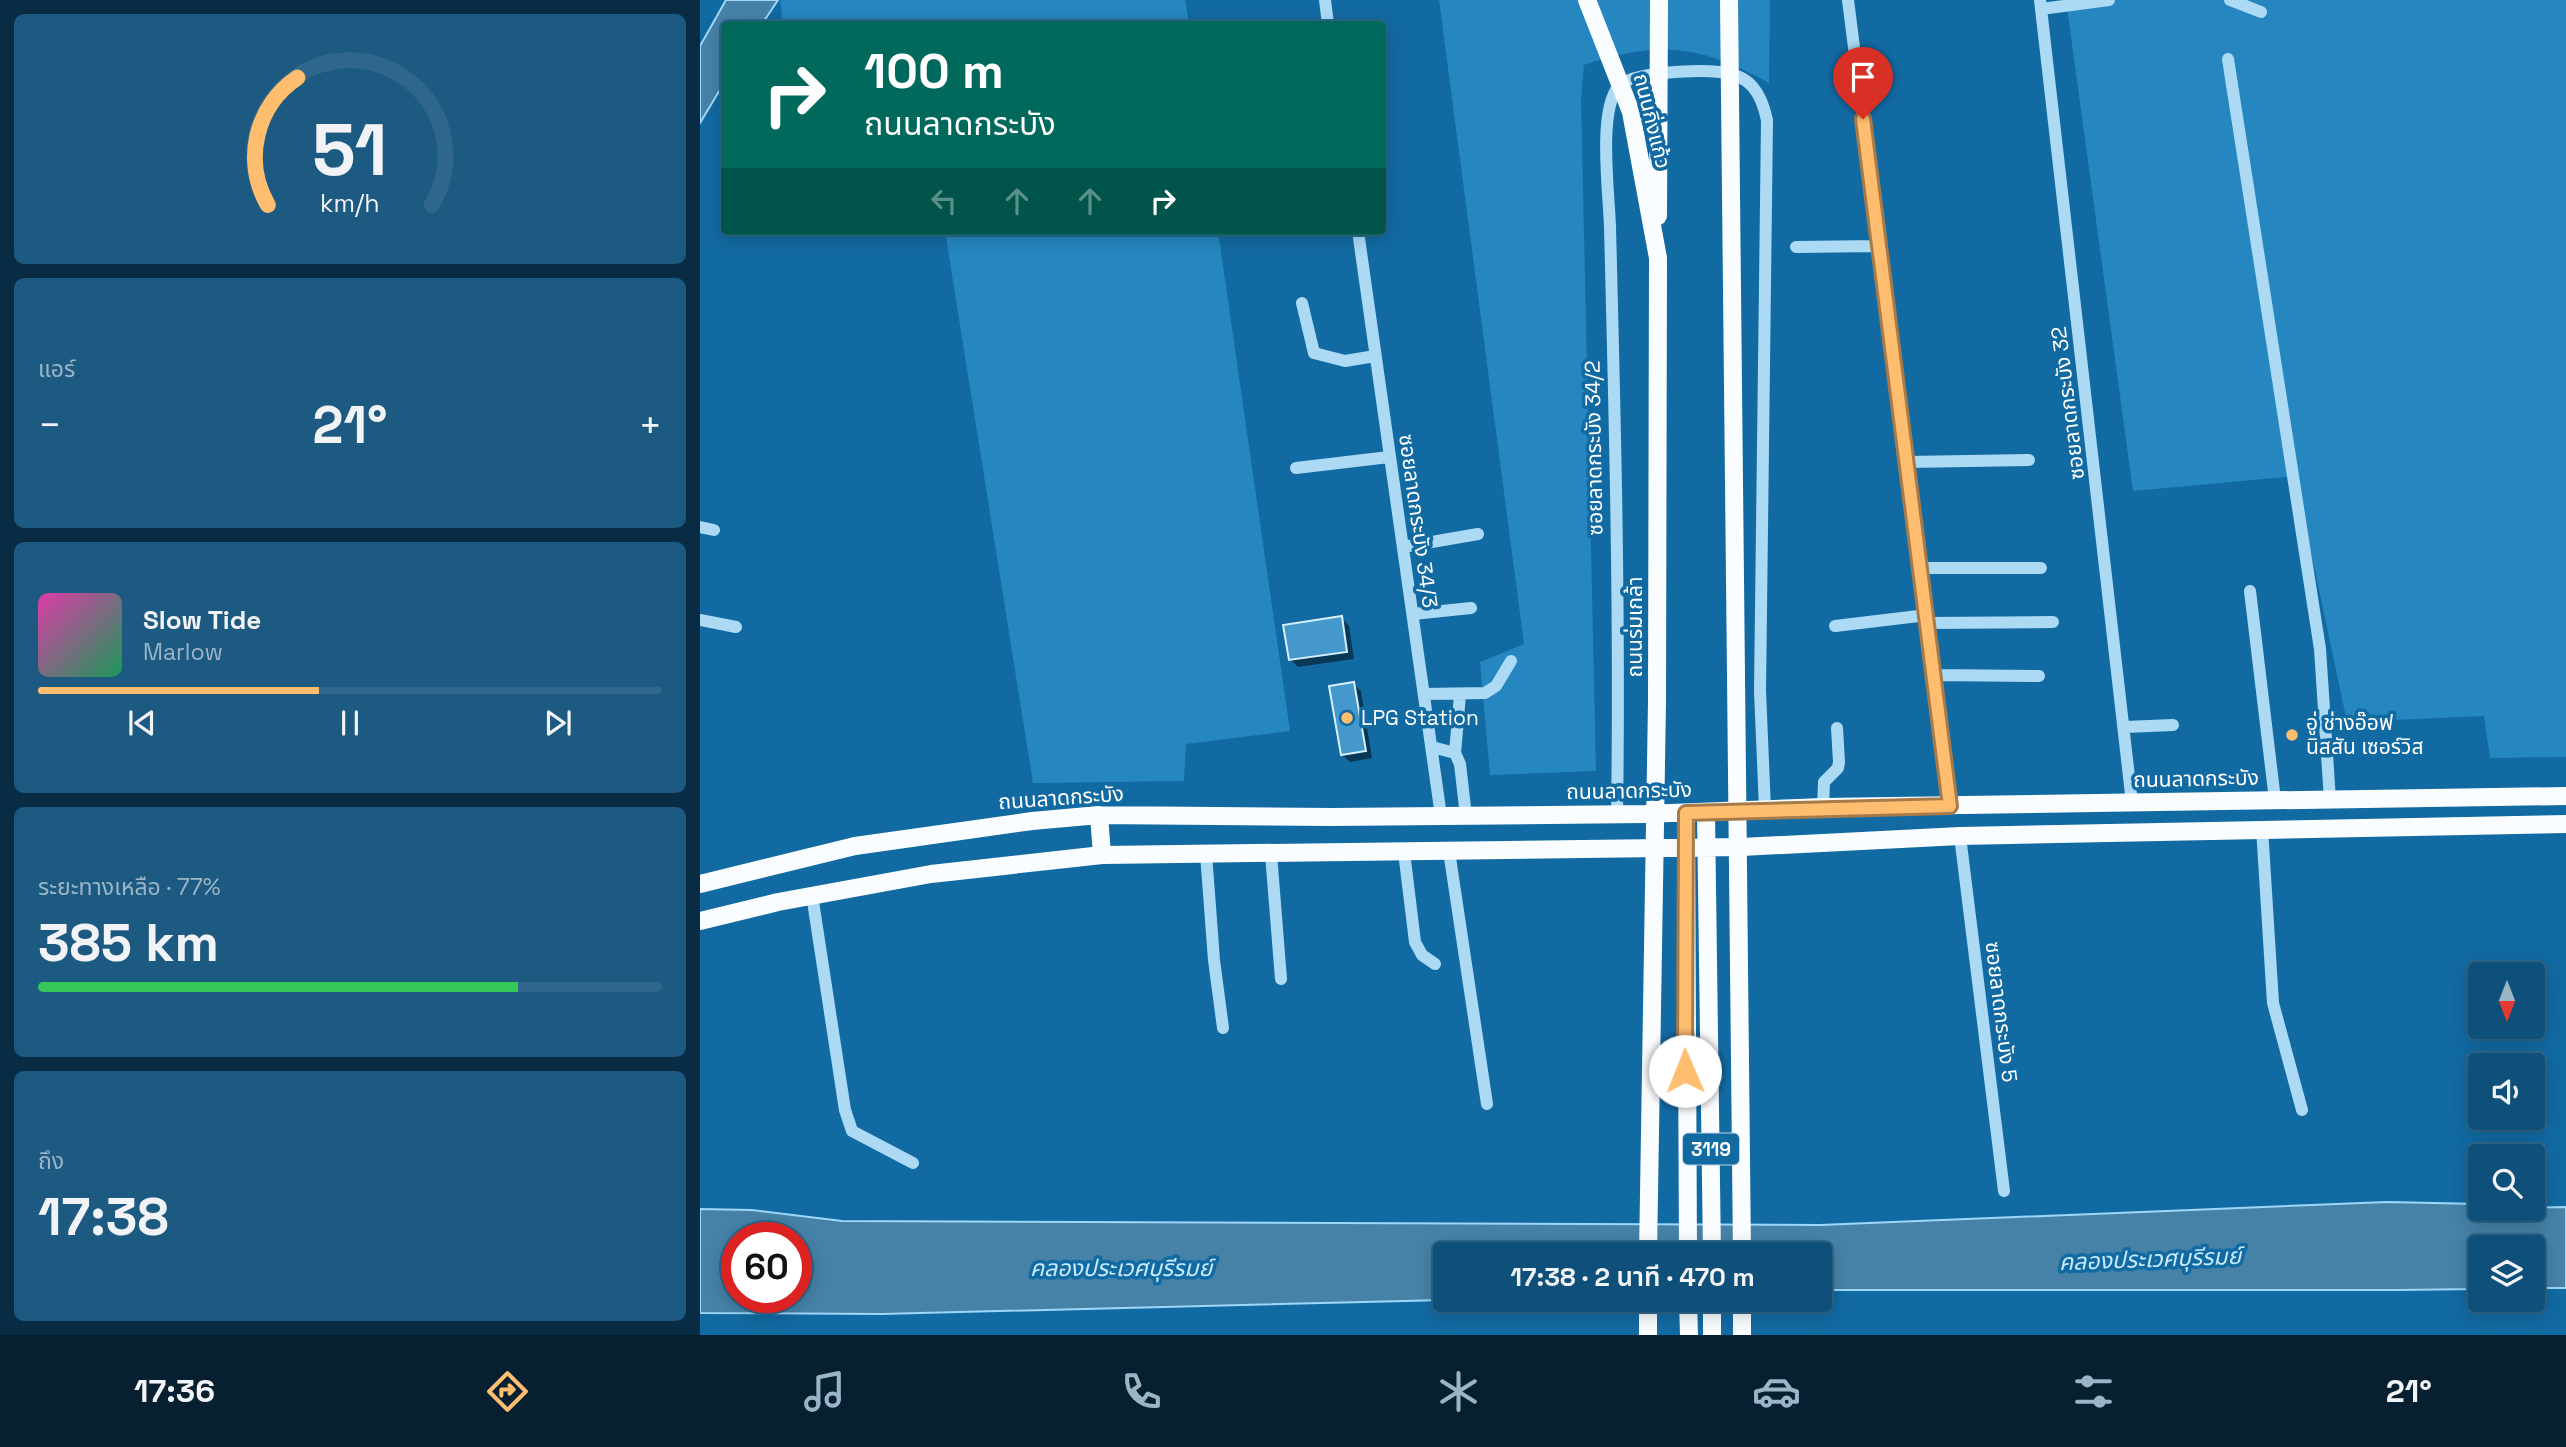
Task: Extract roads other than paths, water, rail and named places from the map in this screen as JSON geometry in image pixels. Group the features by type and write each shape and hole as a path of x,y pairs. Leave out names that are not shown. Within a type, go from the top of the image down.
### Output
{"main road":[{"name":"ถนนกิ่งแก้ว","path":"1587,0 1631,112 1658,258"},
{"name":"ถนนร่มเกล้า","path":"1648,1242 1657,702 1658,0"},
{"path":"1729,0 1742,1242"},
{"name":"ถนนลาดกระบัง","path":"700,884 855,846 1032,821 1099,815 1466,816 1706,813 1823,807 2566,796"},
{"path":"1685,846 1686,813"},
{"path":"1706,813 1709,847"},
{"path":"1099,815 1102,855"},
{"path":"700,921 812,895 931,874 1102,855 1709,847 1960,836 2566,824"},
{"name":"3119","path":"1685,846 1684,1045 1688,1242"},
{"name":"3119","path":"1709,847 1712,1242"},
{"path":"1648,1312 1648,1335"},
{"path":"1688,1312 1689,1335"},
{"path":"1712,1312 1712,1335"},
{"path":"1742,1312 1742,1335"}],"street":[{"path":"1325,0 1328,21"},
{"path":"1848,0 1950,806"},
{"path":"2040,4 2109,0"},
{"path":"2230,0 2261,12"},
{"name":"ซอยลาดกระบัง 32","path":"2040,4 2132,803"},
{"path":"2228,59 2320,649 2330,800"},
{"name":"ซอยลาดกระบัง 34/2","path":"1617,814 1612,299 1606,114 1619,85 1634,75 1719,72 1740,76 1752,84 1763,102 1767,120 1760,677 1765,809"},
{"name":"ซอยลาดกระบัง 34/3","path":"1359,235 1441,816"},
{"path":"1796,247 1879,246"},
{"path":"1302,303 1314,353 1345,361 1374,356"},
{"path":"1296,468 1390,457"},
{"path":"1907,462 2029,460"},
{"path":"700,527 714,530"},
{"path":"1403,547 1478,534"},
{"path":"1921,568 2041,568"},
{"path":"2250,591 2275,800"},
{"path":"1413,614 1471,608"},
{"path":"1835,626 1927,619 2053,622"},
{"path":"700,620 736,627"},
{"path":"1424,694 1485,693 1496,686 1511,661"},
{"path":"1934,675 2039,676"},
{"path":"1460,695 1455,753 1460,764 1466,816"},
{"path":"2125,727 2174,725"},
{"path":"1823,807 1824,782 1838,768 1839,762 1836,728"},
{"path":"1432,747 1455,753"},
{"path":"2262,828 2273,1003 2302,1110"},
{"name":"ซอยลาดกระบัง 5","path":"1960,836 2004,1191"},
{"path":"1449,851 1487,1104"},
{"path":"1404,852 1415,942 1422,955 1434,964"},
{"path":"1206,854 1213,960 1223,1028"},
{"path":"1270,854 1281,979"},
{"path":"812,895 845,1111 852,1131 913,1163"}],"water":[{"path":"726,0 778,0 764,21 721,21 721,88 700,123 700,46"},
{"name":"คลองประเวศบุรีรมย์","path":"2387,1202 2468,1204 2468,1221 2545,1221 2545,1207 2566,1207 2566,1288 2545,1288 2545,1235 2468,1235 2468,1289 2398,1290 1832,1290 1832,1242 1433,1242 1433,1300 882,1314 700,1313 700,1209 752,1210 842,1221 1820,1225"}],"place":[{"name":"LPG Station","path":"1347,718"},
{"name":"อู่ ช่างอ๊อฟ นิสสัน เซอร์วิส","path":"2292,735"}]}
